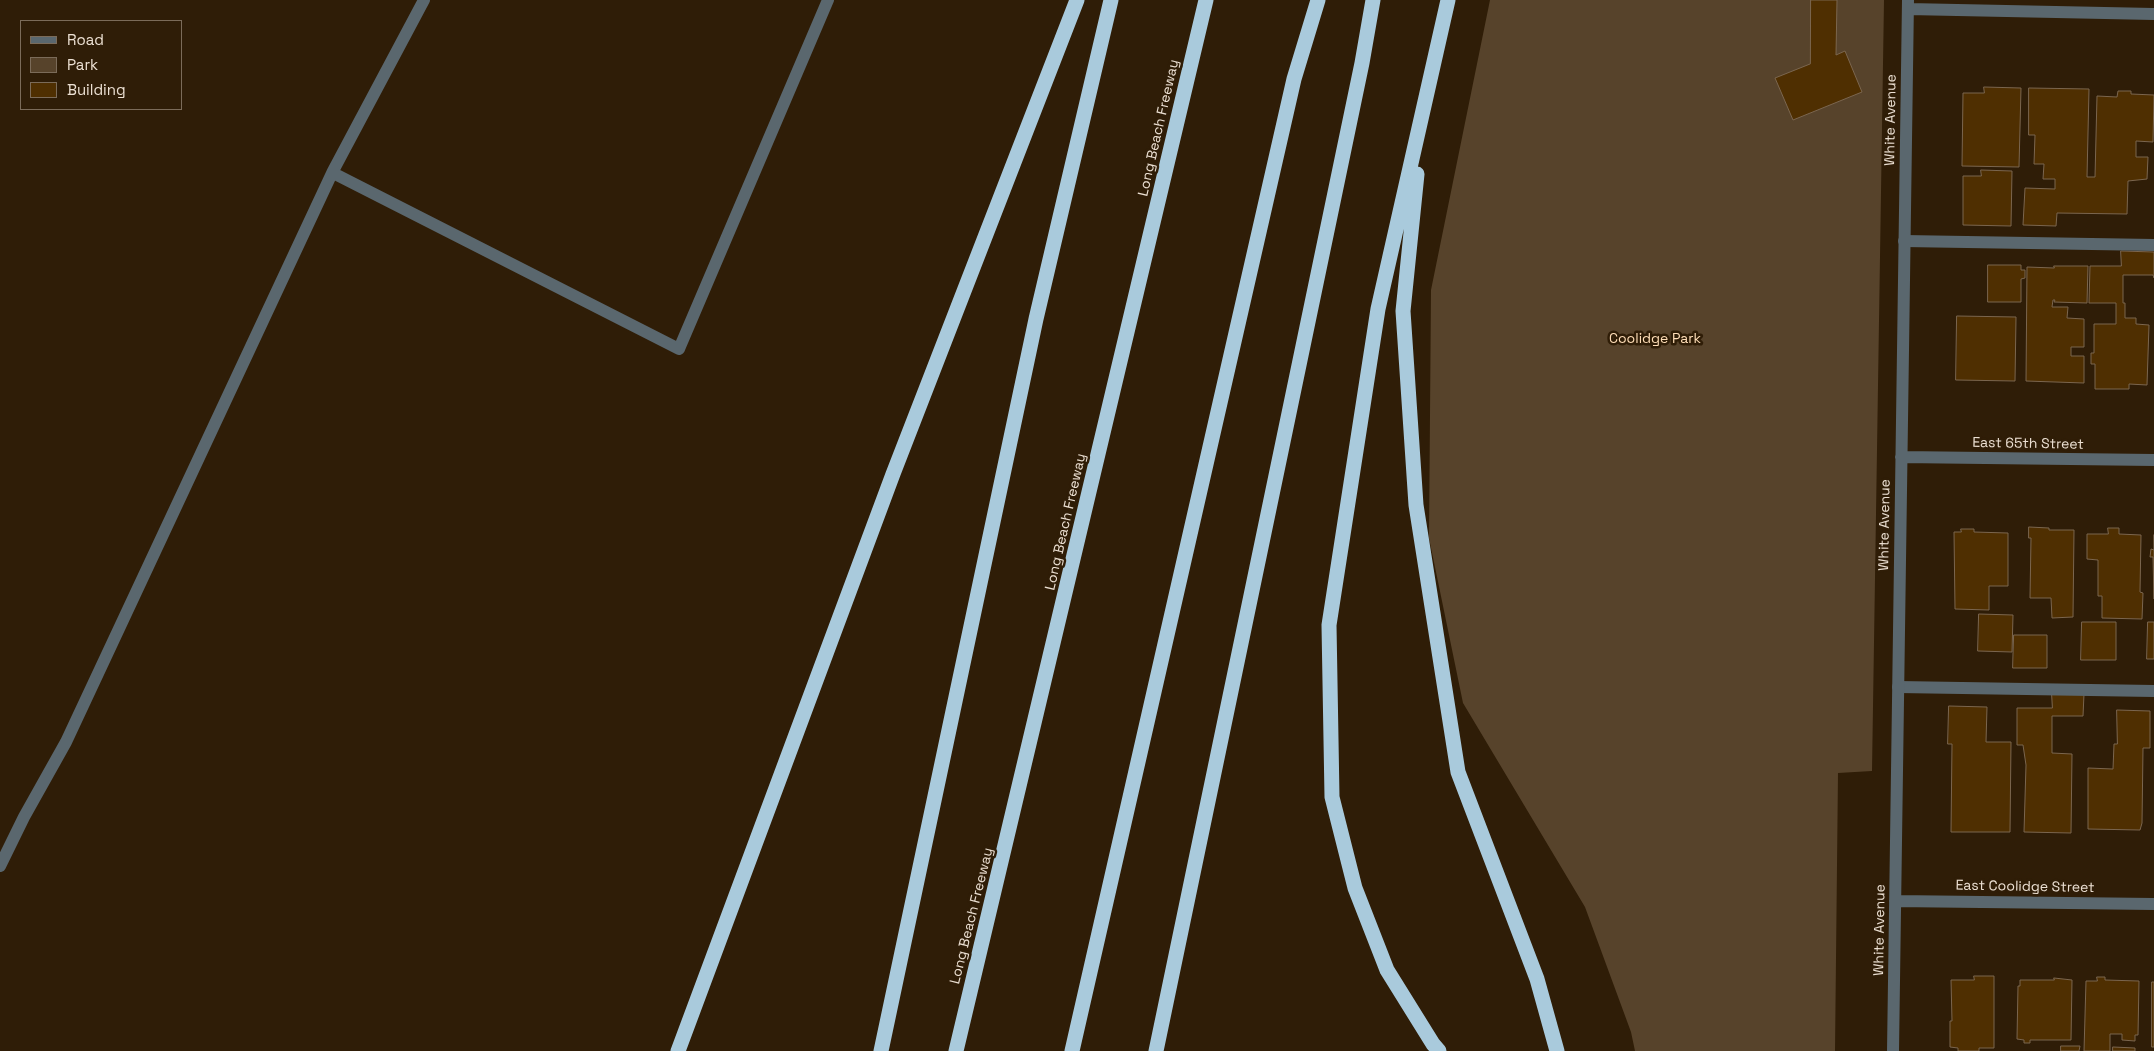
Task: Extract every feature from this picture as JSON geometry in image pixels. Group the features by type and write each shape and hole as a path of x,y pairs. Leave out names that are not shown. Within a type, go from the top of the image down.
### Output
{"highway":[{"path":"678,1051 893,474 1077,0"},
{"path":"881,1051 1036,318 1111,0"},
{"name":"Long Beach Freeway","path":"956,1051 1206,0"},
{"path":"1072,1051 1294,79 1318,0"},
{"path":"1156,1051 1358,82 1373,0"},
{"path":"1439,1051 1387,970 1355,888 1332,797 1329,625 1378,309 1448,0"},
{"path":"1424,112 1403,311 1416,505 1458,772 1537,979 1557,1051"}],"street":[{"path":"0,866 24,817 66,742 333,172 424,0"},
{"path":"333,172 679,349 828,0"},
{"path":"1908,4 2154,14"},
{"name":"White Avenue","path":"1893,1051 1908,4"},
{"path":"1904,241 2154,245"},
{"name":"East 65th Street","path":"1901,457 2154,460"},
{"path":"1898,687 2154,691"},
{"name":"East Coolidge Street","path":"1896,901 2154,904"}],"green space":[{"name":"Coolidge Park","path":"1490,0 1884,0 1872,771 1838,773 1835,1051 1635,1051 1631,1032 1585,907 1463,703 1429,538 1431,290"}],"building":[{"path":"1811,0 1837,0 1836,55 1845,51 1862,92 1793,120 1775,78 1810,64"},
{"path":"1984,87 2021,88 2019,167 1962,166 1963,93 1984,93"},
{"path":"2029,88 2089,89 2087,177 2095,177 2097,96 2117,97 2118,91 2131,91 2131,94 2154,95 2153,142 2136,141 2136,157 2148,157 2147,179 2128,181 2127,214 2057,213 2056,226 2023,225 2025,188 2055,189 2055,179 2043,179 2044,164 2034,164 2035,135 2029,135"},
{"path":"1981,170 2012,171 2011,226 1963,225 1963,176 1981,176"},
{"path":"2121,251 2154,252 2154,278 2153,275 2123,275 2125,318 2136,318 2136,324 2149,325 2147,385 2129,384 2129,389 2095,389 2095,364 2091,364 2091,353 2094,353 2094,324 2116,324 2116,303 2089,303 2090,266 2121,266"},
{"path":"1988,265 2021,265 2021,270 2025,270 2025,278 2021,279 2021,302 1988,302"},
{"path":"2054,266 2088,266 2087,303 2054,302 2055,300 2053,300 2052,307 2068,307 2067,318 2084,319 2084,347 2071,347 2071,356 2084,356 2084,383 2026,381 2027,267 2054,268"},
{"path":"1957,316 2016,317 2015,381 1956,380"},
{"path":"2029,527 2049,528 2049,530 2074,530 2073,617 2052,618 2051,598 2030,598 2031,538 2029,538"},
{"path":"2108,528 2119,528 2119,534 2141,535 2140,592 2143,593 2142,619 2102,618 2102,596 2098,596 2098,560 2087,559 2087,534 2108,534"},
{"path":"1961,529 1974,529 1974,532 2008,533 2008,586 1989,586 1989,610 1955,609 1954,532 1961,532"},
{"path":"2151,549 2154,550 2154,599 2153,557 2150,557"},
{"path":"1979,614 2013,615 2012,652 1978,651"},
{"path":"2082,622 2116,622 2116,660 2081,660"},
{"path":"2148,622 2154,622 2154,659 2147,659"},
{"path":"2014,635 2047,635 2047,668 2013,668"},
{"path":"2052,694 2084,694 2083,716 2052,716 2052,753 2072,754 2071,833 2024,832 2026,765 2023,745 2017,745 2017,708 2052,708"},
{"path":"1949,706 1987,707 1986,742 2011,742 2010,832 1951,832 1952,744 1948,744"},
{"path":"2117,710 2150,711 2150,748 2143,748 2142,823 2140,830 2088,829 2088,768 2113,769 2114,744 2117,744"},
{"path":"1974,976 1994,976 1994,1048 1979,1048 1979,1051 1958,1051 1958,1048 1950,1047 1950,1021 1952,1021 1951,980 1974,980"},
{"path":"2097,977 2105,977 2105,980 2139,981 2138,1035 2135,1035 2135,1041 2122,1040 2122,1034 2110,1034 2110,1051 2084,1051 2086,981 2097,981"},
{"path":"2054,978 2072,980 2071,1040 2030,1040 2030,1043 2024,1043 2024,1040 2017,1039 2018,986 2020,986 2020,980 2054,980"},
{"path":"2152,982 2154,982 2154,1047 2152,1047"},
{"path":"2061,1046 2080,1046 2079,1051 2061,1051"},
{"path":"2113,1047 2135,1048 2135,1051 2113,1051"}]}
